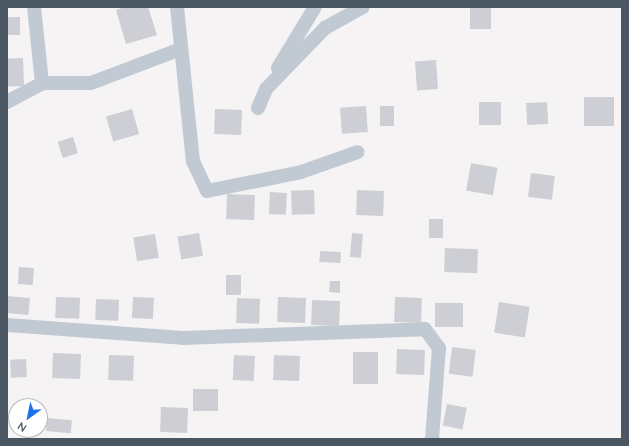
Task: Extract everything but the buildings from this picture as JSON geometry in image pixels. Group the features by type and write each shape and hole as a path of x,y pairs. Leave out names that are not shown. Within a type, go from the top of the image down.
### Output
{"street":[{"path":"34,7 42,83"},
{"path":"178,7 193,161 207,191 301,172 358,152"},
{"path":"258,108 266,89 315,7"},
{"path":"266,89 325,28 363,7"},
{"path":"7,102 42,83 91,83 181,49"},
{"path":"7,325 183,338 425,329 439,348 432,439"}]}
